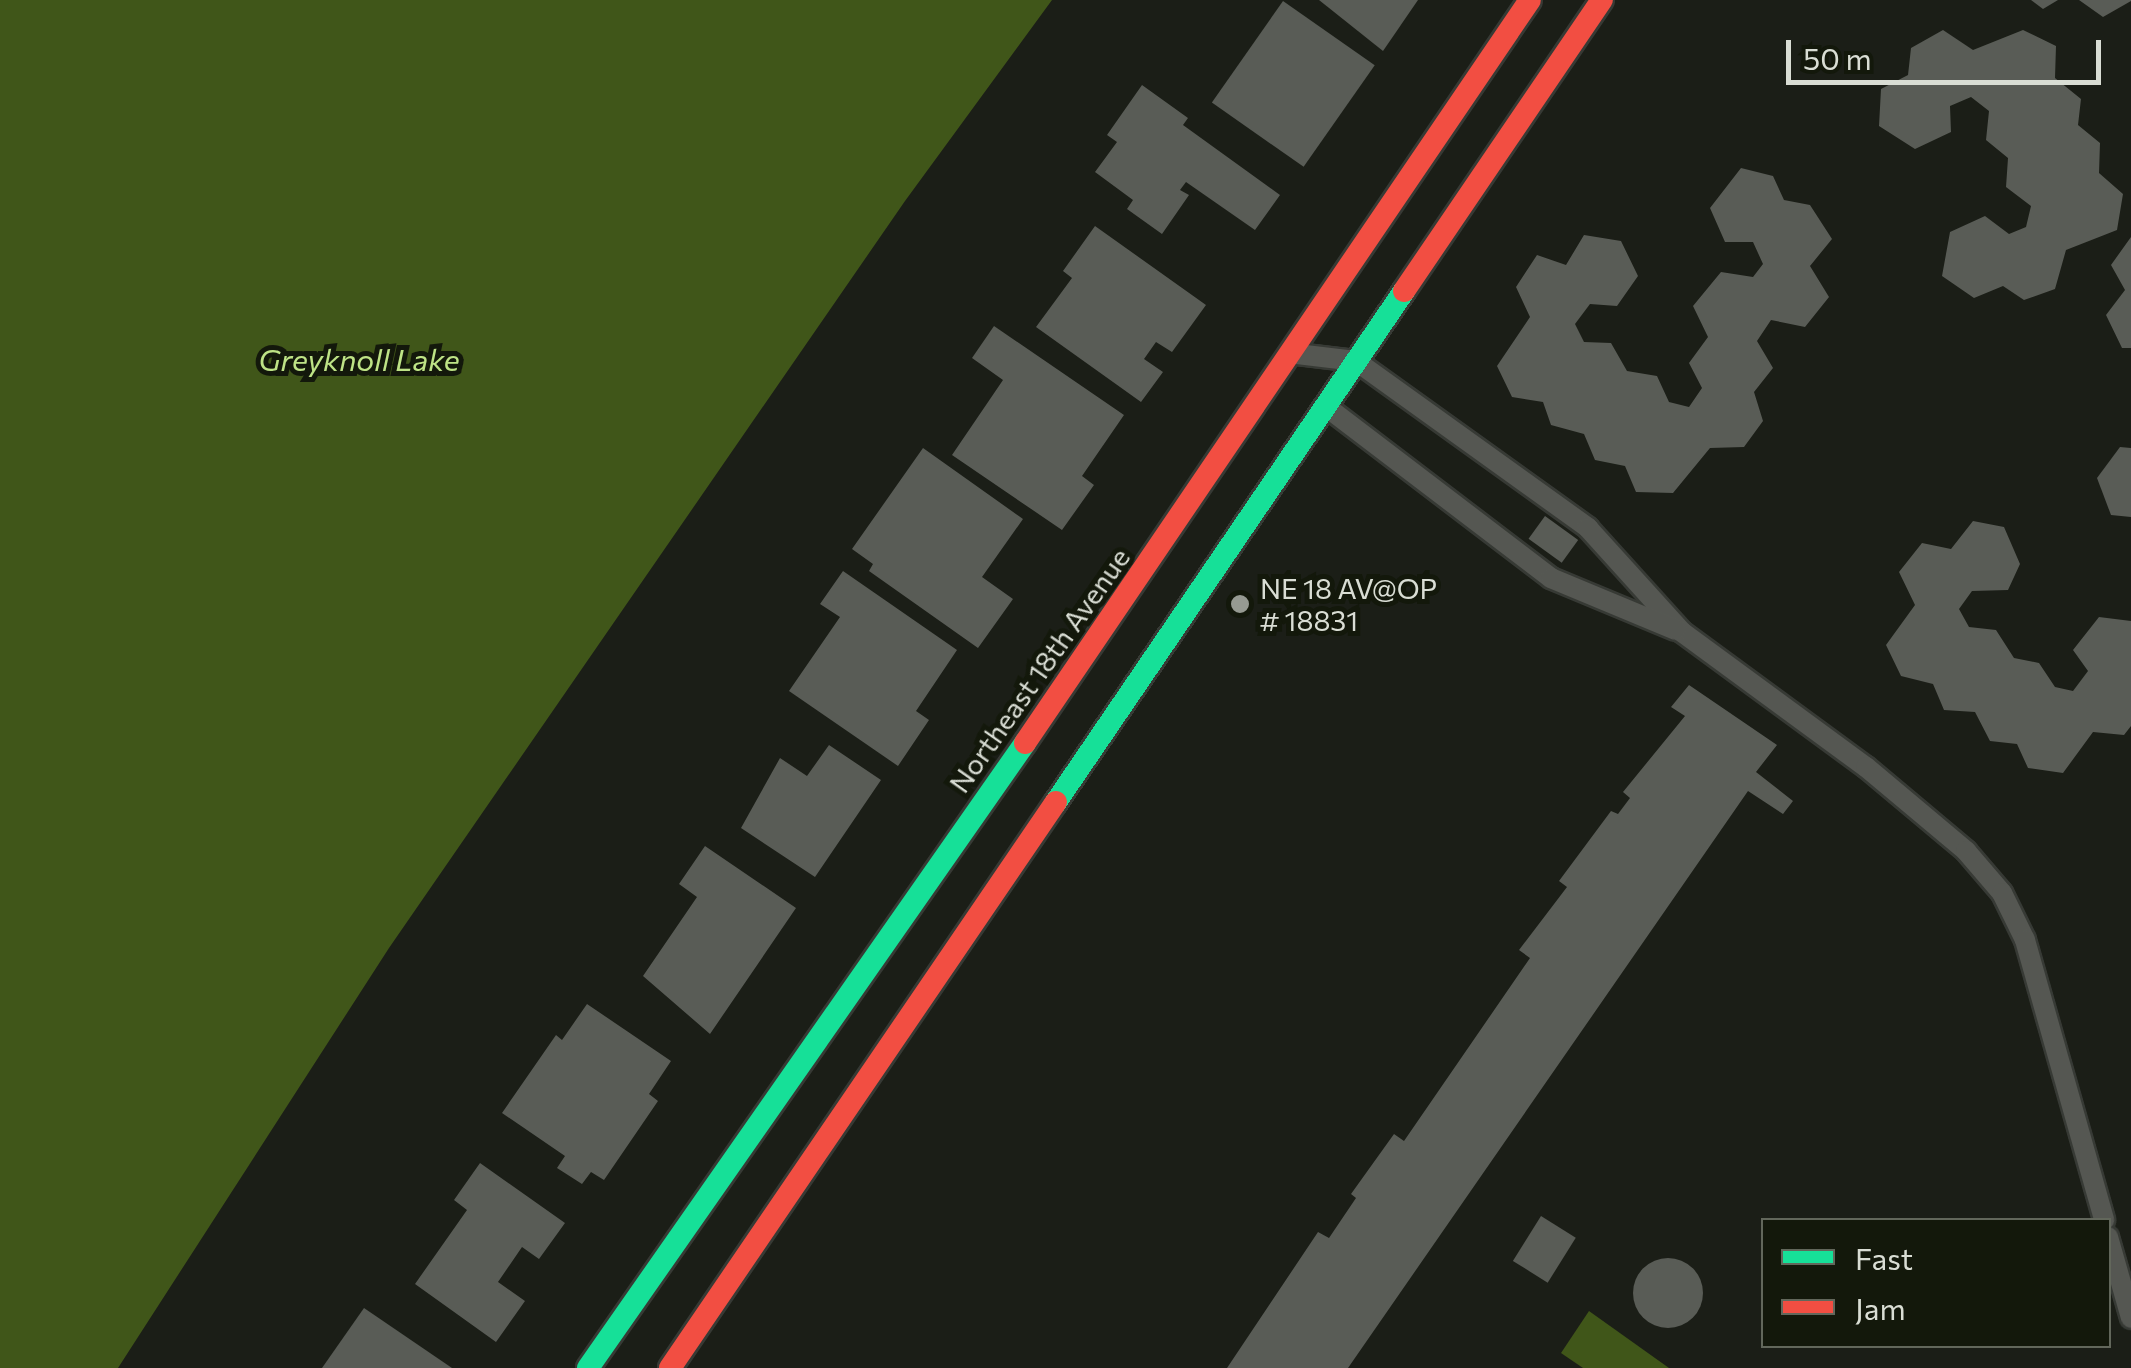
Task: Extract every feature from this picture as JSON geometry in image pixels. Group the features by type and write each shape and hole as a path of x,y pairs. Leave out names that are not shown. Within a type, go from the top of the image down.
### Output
{"street":[{"name":"Northeast 18th Avenue","path":"588,1368 1530,0"},
{"path":"670,1368 1602,0"}],"lane":[{"path":"1290,353 1356,361 1588,528 1682,632 1915,805 2002,893 2025,940 2103,1218"},
{"path":"1290,353 1326,406 1551,578 1682,632"},
{"path":"2111,1248 2131,1318"}],"water":[{"name":"Greyknoll Lake","path":"0,0 1052,0 905,201 389,948 118,1368 0,1368"},
{"path":"1589,1311 1669,1368 1583,1368 1561,1353"}],"building":[{"path":"1319,0 1418,0 1383,51"},
{"path":"2031,0 2058,0 2043,9"},
{"path":"2079,0 2131,0 2131,1 2103,17"},
{"path":"1283,1 1375,65 1304,167 1212,103"},
{"path":"1943,30 1973,50 2023,30 2056,46 2055,78 2081,99 2078,125 2100,143 2099,173 2123,194 2117,230 2066,250 2055,289 2024,300 2003,286 1974,298 1942,276 1950,232 1985,216 2009,234 2026,227 2031,206 2006,187 2008,158 1986,140 1989,111 1971,97 1950,106 1951,132 1915,149 1879,126 1881,89 1908,75 1911,48"},
{"path":"1142,85 1188,118 1183,125 1280,195 1255,230 1186,182 1180,190 1189,195 1162,234 1127,209 1133,200 1095,172 1117,142 1107,135"},
{"path":"1741,168 1773,176 1784,200 1810,205 1832,239 1810,266 1829,297 1805,327 1771,320 1757,341 1773,368 1754,392 1763,421 1744,447 1710,448 1673,493 1636,492 1625,466 1595,460 1584,434 1551,425 1543,402 1512,397 1497,366 1530,317 1516,287 1537,255 1566,265 1584,235 1621,241 1638,276 1617,306 1590,304 1575,324 1584,342 1611,343 1627,371 1657,376 1669,402 1689,407 1702,388 1689,363 1708,337 1693,306 1721,272 1753,277 1763,264 1753,242 1725,242 1710,208"},
{"path":"1095,226 1206,305 1172,352 1156,342 1144,359 1163,372 1141,402 1036,327 1072,278 1063,271"},
{"path":"2131,237 2131,348 2122,348 2106,315 2125,290 2111,265"},
{"path":"994,326 1124,415 1082,476 1094,485 1062,530 952,455 1003,380 972,358"},
{"path":"2120,447 2131,448 2131,517 2111,515 2097,478"},
{"path":"923,448 1023,519 982,577 1013,599 978,648 869,571 873,564 852,549"},
{"path":"1545,516 1578,540 1562,563 1529,539"},
{"path":"1973,521 2004,527 2020,564 2008,590 1972,591 1959,609 1969,627 1996,630 2014,658 2039,663 2055,687 2073,691 2088,671 2073,650 2099,617 2131,621 2131,726 2124,735 2093,732 2063,773 2028,768 2017,744 1990,741 1975,712 1944,710 1933,684 1901,676 1886,645 1915,605 1899,572 1922,543 1951,549"},
{"path":"843,571 957,650 916,711 929,720 898,766 789,691 840,617 820,604"},
{"path":"1689,685 1777,745 1756,772 1793,801 1783,814 1748,791 1348,1368 1227,1368 1318,1232 1329,1238 1356,1198 1351,1194 1394,1134 1404,1141 1530,958 1519,950 1567,887 1559,881 1611,811 1618,814 1630,798 1623,792 1685,716 1671,707"},
{"path":"829,745 881,780 815,877 741,828 780,758 807,776"},
{"path":"705,846 796,908 710,1034 643,976 697,897 679,884"},
{"path":"587,1004 671,1061 649,1094 658,1101 604,1180 591,1172 582,1184 557,1168 565,1156 502,1113 556,1035 562,1040"},
{"path":"480,1163 565,1223 539,1259 522,1247 498,1282 525,1301 496,1342 415,1284 467,1210 454,1200"},
{"path":"1541,1216 1576,1238 1548,1283 1513,1261"},
{"path":"1668,1258 1693,1268 1703,1293 1693,1318 1668,1328 1643,1318 1633,1293 1643,1268"},
{"path":"364,1308 452,1368 322,1368"}],"traffic: fast":[{"path":"1056,802 1404,291"},
{"path":"588,1368 1025,743"}],"traffic: jam":[{"path":"1025,743 1530,0"},
{"path":"1404,291 1602,0"},
{"path":"670,1368 1056,802"}],"place":[{"name":"NE 18 AV@OP # 18831","path":"1240,604"}]}
